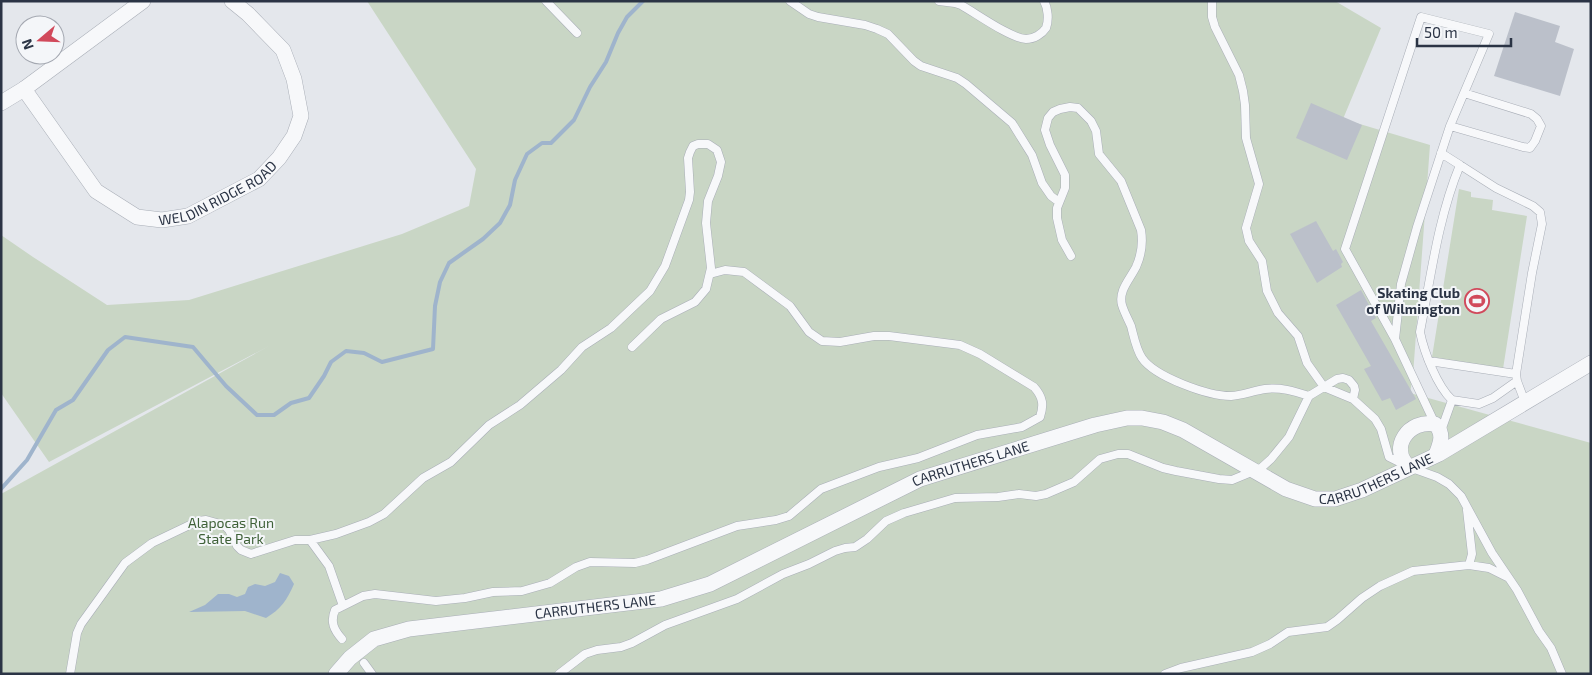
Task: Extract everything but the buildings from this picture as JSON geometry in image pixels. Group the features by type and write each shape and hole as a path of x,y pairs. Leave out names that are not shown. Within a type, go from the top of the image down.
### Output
{"street":[{"path":"1,103 24,89 143,1"},
{"name":"WELDIN RIDGE ROAD","path":"24,89 96,191 137,217 162,220 188,216 259,180 279,158 294,136 301,116 294,79 283,50 248,14 232,1"},
{"name":"CARRUTHERS LANE","path":"336,674 350,658 374,639 409,629 661,599 710,584 920,479 1105,422 1127,418 1142,418 1163,422 1183,430 1292,491 1315,499 1325,500 1344,497 1436,455 1591,362"},
{"path":"1409,467 1400,453 1401,446 1404,438 1413,427 1420,423 1438,427 1442,437 1436,455"}],"lane":[{"path":"546,1 577,33"},
{"path":"790,1 809,14 818,17 865,24 877,28 888,34 914,62 957,78 966,84 1012,123 1032,155 1042,183 1051,196 1059,202"},
{"path":"939,1 961,5 1010,33 1026,39 1040,35 1046,28 1047,12 1044,1"},
{"path":"1212,1 1214,27 1239,75 1246,112 1246,138 1259,184 1246,228 1247,234 1249,241 1262,260 1267,291 1275,307 1298,336 1308,363 1324,388 1353,399 1378,423 1389,457 1409,467 1438,477 1449,484 1461,496 1492,553 1518,590 1539,631 1551,648 1562,674"},
{"path":"1395,339 1401,284 1417,228 1450,126 1489,34 1421,17 1345,249 1395,339 1438,427"},
{"path":"1450,126 1530,148 1542,126 1531,114 1464,93"},
{"path":"1071,256 1062,240 1057,208 1066,180 1063,169 1046,137 1048,118 1064,107 1074,107 1082,112 1094,125 1099,154 1120,181 1140,230 1142,238 1139,259 1136,268 1126,282 1121,300 1137,349 1146,363 1180,382 1206,393 1219,396 1233,396 1274,388 1291,390 1309,396"},
{"path":"70,674 77,633 82,624 125,563 152,544 198,521 206,520 224,525 229,530 237,546 251,554 294,540 310,540 336,534 361,526 384,514 423,478 451,462 489,425 520,405 561,370 582,347 611,328 650,291 665,266 689,200 688,158 690,152 693,146 703,143 713,146 720,156 721,162 718,176 708,201 706,223 711,268 706,289 695,302 661,319 632,347"},
{"path":"1441,153 1496,188 1533,206 1540,212 1542,224 1532,273 1516,378 1525,402"},
{"path":"1460,165 1450,189 1440,232 1420,332 1423,347 1443,388 1452,400 1479,404 1493,398 1516,378"},
{"path":"342,639 332,621 335,610 363,596 375,594 436,601 465,598 493,592 522,591 550,583 576,567 590,562 635,562 647,560 737,526 789,516 821,490 879,467 918,458 978,434 1022,427 1040,417 1043,404 1039,392 1034,387 970,349 946,342 889,336 874,336 840,342 822,341 810,332 790,306 744,272 725,270 710,274"},
{"path":"1429,361 1516,378"},
{"path":"559,674 585,654 632,643 666,625 737,599 783,574 835,551 855,548 886,521 895,517 955,498 998,497 1019,494 1036,496 1046,494 1074,482 1100,459 1118,454 1128,454 1163,468 1232,480 1254,471 1271,459 1289,437 1309,396 1340,378 1346,378 1354,386 1353,399"},
{"path":"1438,427 1452,400"},
{"path":"1466,505 1472,554 1469,565"},
{"path":"310,540 329,566 343,606"},
{"path":"1165,674 1181,668 1252,652 1270,644 1288,632 1327,627 1374,589 1413,571 1469,565 1489,568 1509,578"},
{"path":"364,663 372,674"}],"green space":[{"name":"Alapocas Run State Park","path":"367,1 1335,1 1381,28 1343,119 1430,145 1413,375 1410,393 1591,443 1591,674 1,674 1,494 269,346 49,462 1,393 1,235 107,305 189,300 402,234 469,206 476,169"},
{"name":"Skating Club of Wilmington","path":"1459,189 1471,192 1471,197 1493,200 1492,210 1527,216 1503,369 1432,357"}],"water":[{"path":"280,573 289,576 294,584 283,604 266,618 245,611 189,612 205,605 218,594 229,594 237,597 245,594 248,587 255,584 265,586 275,582"}],"waterway":[{"path":"1,489 27,460 56,410 73,400 108,350 125,337 193,347 226,386 257,415 274,415 291,403 309,398 331,362 346,351 364,353 382,362 433,349 435,306 440,282 449,263 483,239 500,223 510,205 515,180 527,154 542,143 551,143 574,120 590,87 606,62 627,17 643,1"}],"place":[{"name":"Skating Club of Wilmington","path":"1477,301"}]}
